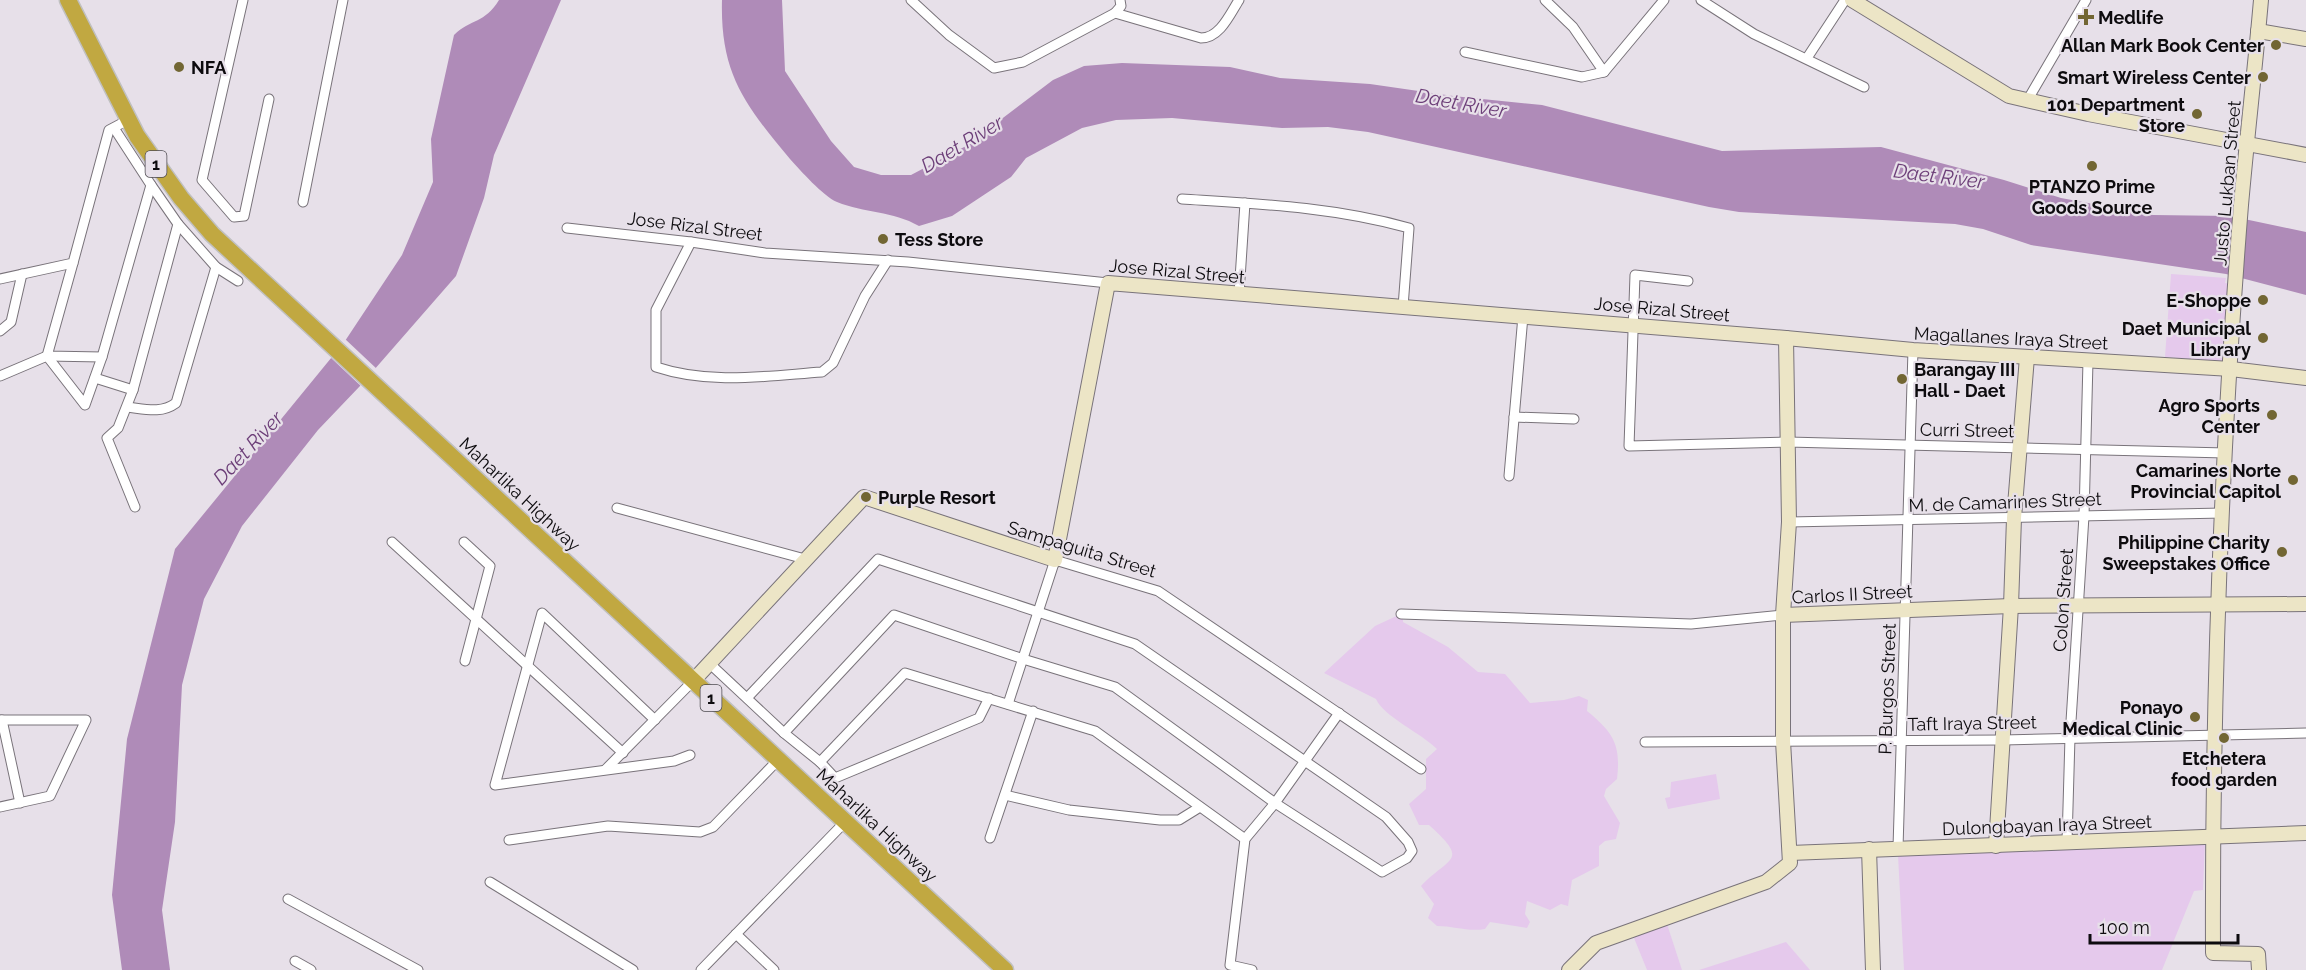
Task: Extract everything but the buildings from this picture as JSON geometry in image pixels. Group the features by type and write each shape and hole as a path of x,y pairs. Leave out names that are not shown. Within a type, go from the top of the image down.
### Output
{"highway":[{"name":"Maharlika Highway","path":"68,0 121,124 193,213 241,262 283,297 1005,970"}],"street":[{"path":"243,0 202,180 234,217 244,216 269,99"},
{"path":"303,202 343,0"},
{"path":"911,0 949,35 994,68 1023,62 1115,13 1120,6 1120,0"},
{"path":"1115,13 1201,38 1209,38 1215,34 1239,0"},
{"path":"1545,0 1573,27 1604,72"},
{"path":"1701,0 1754,34 1808,58 1833,74 1864,87"},
{"path":"1808,58 1845,0"},
{"path":"1852,0 2009,96 2306,154"},
{"path":"2027,101 2086,0"},
{"name":"Justo Lukban Street","path":"2259,970 2258,954 2213,953 2212,837 2217,736 2218,604 2226,453 2241,205 2261,0"},
{"path":"1465,52 1582,77 1604,72 1661,1"},
{"path":"2258,31 2306,39"},
{"path":"47,356 109,130 121,124 151,185 178,224 216,267 238,281"},
{"path":"47,356 85,405 102,357 151,185"},
{"path":"1182,199 1359,214 1409,228 1403,307"},
{"path":"1239,294 1245,203"},
{"path":"135,507 107,438 118,428 133,390 178,224"},
{"name":"Jose Rizal Street","path":"567,228 765,253 888,260 1108,283 1786,338"},
{"path":"691,242 656,310 656,367 681,375 713,379 822,372 833,363 865,296 888,260"},
{"path":"0,279 73,263"},
{"path":"127,407 155,411 168,410 176,403 216,267"},
{"path":"0,331 10,322 22,274"},
{"path":"1632,325 1635,275 1688,281"},
{"path":"1008,704 1040,614 1055,560 1108,283"},
{"path":"1509,476 1523,316"},
{"name":"Curri Street","path":"1632,325 1629,446 1788,442 2226,453"},
{"path":"1569,970 1596,944 1766,882 1789,866 1783,741 1783,615 1789,522 1786,338"},
{"name":"Magallanes Iraya Street","path":"1786,338 1913,350 2231,369 2306,378"},
{"name":"P. Burgos Street","path":"1898,848 1913,350"},
{"path":"0,376 47,356 102,357"},
{"path":"1996,846 2011,606 2014,518 2027,357"},
{"name":"Colon Street","path":"2067,842 2070,737 2084,516 2088,361"},
{"path":"95,378 133,390"},
{"path":"1514,417 1574,419"},
{"name":"Sampaguita Street","path":"693,681 708,662 864,497 1055,560 1158,591 1421,769"},
{"path":"617,508 805,559"},
{"name":"M. de Camarines Street","path":"1789,522 2223,513"},
{"path":"392,542 623,753"},
{"path":"464,542 490,566 465,661"},
{"path":"747,698 878,559 1134,644 1386,817 1408,842 1412,851 1407,858 1382,872 1275,803 1115,687 1023,659 894,615 784,733"},
{"name":"Carlos II Street","path":"1401,614 1691,624 1783,615 1906,609 2079,605 2306,604"},
{"path":"655,720 542,614 526,664 495,785 674,761 690,755"},
{"path":"708,662 835,778 979,718 989,698"},
{"path":"820,762 905,673 1095,731 1245,839"},
{"path":"606,769 693,681"},
{"path":"990,838 1033,711"},
{"path":"1252,970 1230,965 1245,839 1275,803 1339,713"},
{"path":"0,807 20,803 50,796 86,720 1,720 20,803"},
{"name":"Taft Iraya Street","path":"1645,742 2003,740 2306,733"},
{"path":"509,840 608,826 700,832 713,827 778,760"},
{"path":"1005,795 1069,810 1160,820 1179,820 1200,807"},
{"path":"701,970 845,822"},
{"name":"Dulongbayan Iraya Street","path":"1790,853 2306,833"},
{"path":"1869,849 1873,970"},
{"path":"490,882 633,970"},
{"path":"288,899 418,970"},
{"path":"736,934 774,970"},
{"path":"296,961 311,970"}],"shaded area":[{"path":"2171,274 2226,278 2225,283 2234,284 2228,362 2165,357"},
{"path":"1403,613 1403,622 1448,647 1478,672 1505,674 1530,703 1564,700 1579,696 1588,700 1587,711 1604,726 1614,740 1618,757 1617,779 1606,789 1604,796 1620,823 1616,839 1605,841 1599,846 1599,866 1572,880 1568,906 1561,904 1550,910 1527,901 1525,914 1530,922 1527,928 1490,922 1485,929 1479,930 1437,926 1428,918 1434,904 1421,886 1447,863 1452,853 1442,837 1429,825 1419,825 1409,804 1426,789 1426,759 1437,749 1386,712 1376,699 1324,673 1375,626"},
{"path":"1716,774 1720,799 1668,809 1665,798 1670,797 1671,782"},
{"path":"2205,842 2203,890 2194,891 2162,970 1904,970 1898,855"},
{"path":"1666,921 1682,970 1647,970 1632,933"},
{"path":"1786,942 1810,970 1699,970"}],"water":[{"path":"499,0 561,0 494,155 484,198 456,276 360,386 318,430 242,526 204,599 182,685 175,822 162,910 170,970 122,970 112,895 127,739 175,549 345,341 402,255 433,182 431,139 454,35 483,17"},
{"name":"Daet River","path":"722,0 782,0 785,71 831,141 854,167 881,175 911,175 966,146 1053,80 1084,66 1122,63 1230,67 1280,78 1370,84 1453,96 1542,105 1722,151 1881,147 2061,198 2153,215 2230,216 2306,232 2306,295 2226,274 2031,245 1983,229 1955,224 1739,212 1709,207 1368,132 1328,127 1282,128 1172,118 1116,120 1082,128 1026,158 1011,177 952,216 919,226 899,217 831,199 790,159 760,122 738,87 725,48"}],"pier":[{"path":"344,338 378,370 363,388 329,356"}],"place":[{"name":"Medlife","path":"2086,17"},
{"name":"Allan Mark Book Center","path":"2276,45"},
{"name":"NFA","path":"179,67"},
{"name":"Smart Wireless Center","path":"2263,77"},
{"name":"101 Department Store","path":"2197,114"},
{"name":"PTANZO Prime Goods Source","path":"2092,166"},
{"name":"Tess Store","path":"883,239"},
{"name":"E-Shoppe","path":"2263,300"},
{"name":"Daet Municipal Library","path":"2263,338"},
{"name":"Barangay III Hall - Daet","path":"1902,379"},
{"name":"Agro Sports Center","path":"2272,415"},
{"name":"Camarines Norte Provincial Capitol","path":"2293,480"},
{"name":"Purple Resort","path":"866,497"},
{"name":"Philippine Charity Sweepstakes Office","path":"2282,552"},
{"name":"Ponayo Medical Clinic","path":"2195,717"},
{"name":"Etchetera food garden","path":"2224,738"}]}
